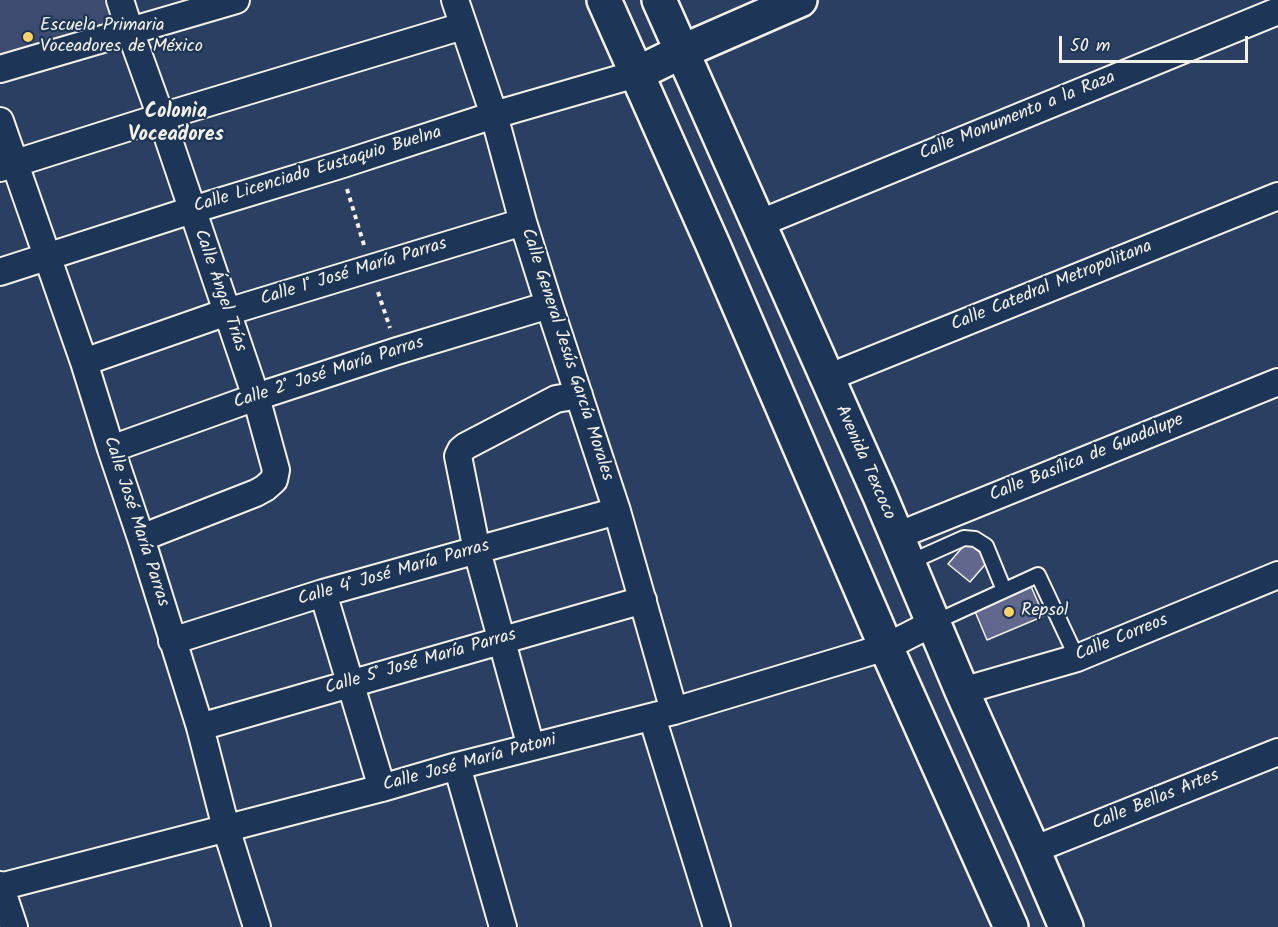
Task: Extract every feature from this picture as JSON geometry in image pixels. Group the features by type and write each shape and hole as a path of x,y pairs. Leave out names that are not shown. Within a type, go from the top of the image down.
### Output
{"main road":[{"path":"604,0 713,245 886,647 1011,927"},
{"name":"Avenida Texcoco","path":"659,0 827,378 1066,927"},
{"path":"636,74 766,6 801,0"}],"street":[{"name":"Calle Ángel Trías","path":"120,0 256,397 276,470 274,480 256,493 141,538"},
{"path":"0,69 236,0"},
{"name":"Calle General Jesús García Morales","path":"455,0 494,115 523,222 617,511 643,600 663,714 717,927"},
{"name":"Calle Monumento a la Raza","path":"758,224 1278,11"},
{"path":"7,166 463,26"},
{"name":"Calle Licenciado Eustaquio Buelna","path":"0,272 494,115 636,74"},
{"name":"Calle José María Parras","path":"0,122 7,166 48,256 141,538 200,727 226,828 257,927"},
{"name":"Calle Catedral Metropolitana","path":"827,378 1278,196"},
{"name":"Calle 1˚ José María Parras","path":"84,362 227,312 523,222"},
{"name":"Calle 2˚ José María Parras","path":"111,449 256,397 549,305"},
{"name":"Calle Basílica de Guadalupe","path":"902,549 1278,382"},
{"path":"531,747 477,550 458,456 466,446 556,399 579,395"},
{"name":"Calle 4˚ José María Parras","path":"172,640 323,593 617,511"},
{"name":"Calle Correos","path":"962,691 1077,658 1278,575"},
{"path":"323,593 382,788"},
{"name":"Calle 5˚ José María Parras","path":"200,727 643,600"},
{"name":"Calle José María Patoni","path":"0,886 663,714 886,647 933,623"},
{"name":"Calle Bellas Artes","path":"1033,850 1278,752"},
{"path":"457,766 503,927"},
{"path":"0,886 14,927"}],"lane":[{"path":"902,549 964,538 975,539 986,546 1004,590"},
{"path":"933,623 1038,575 1077,658"}],"shaded area":[{"name":"Escuela Primaria Voceadores de México","path":"0,0 104,0 111,21 0,54"}],"building":[{"name":"Repsol","path":"967,542 989,560 970,582 948,564"},
{"name":"Repsol","path":"1030,584 1044,616 987,640 974,609"}],"place":[{"name":"Escuela Primaria Voceadores de México","path":"28,37"},
{"name":"Repsol","path":"1009,612"}],"district":[{"name":"Colonia Voceadores","path":"176,126"}]}
